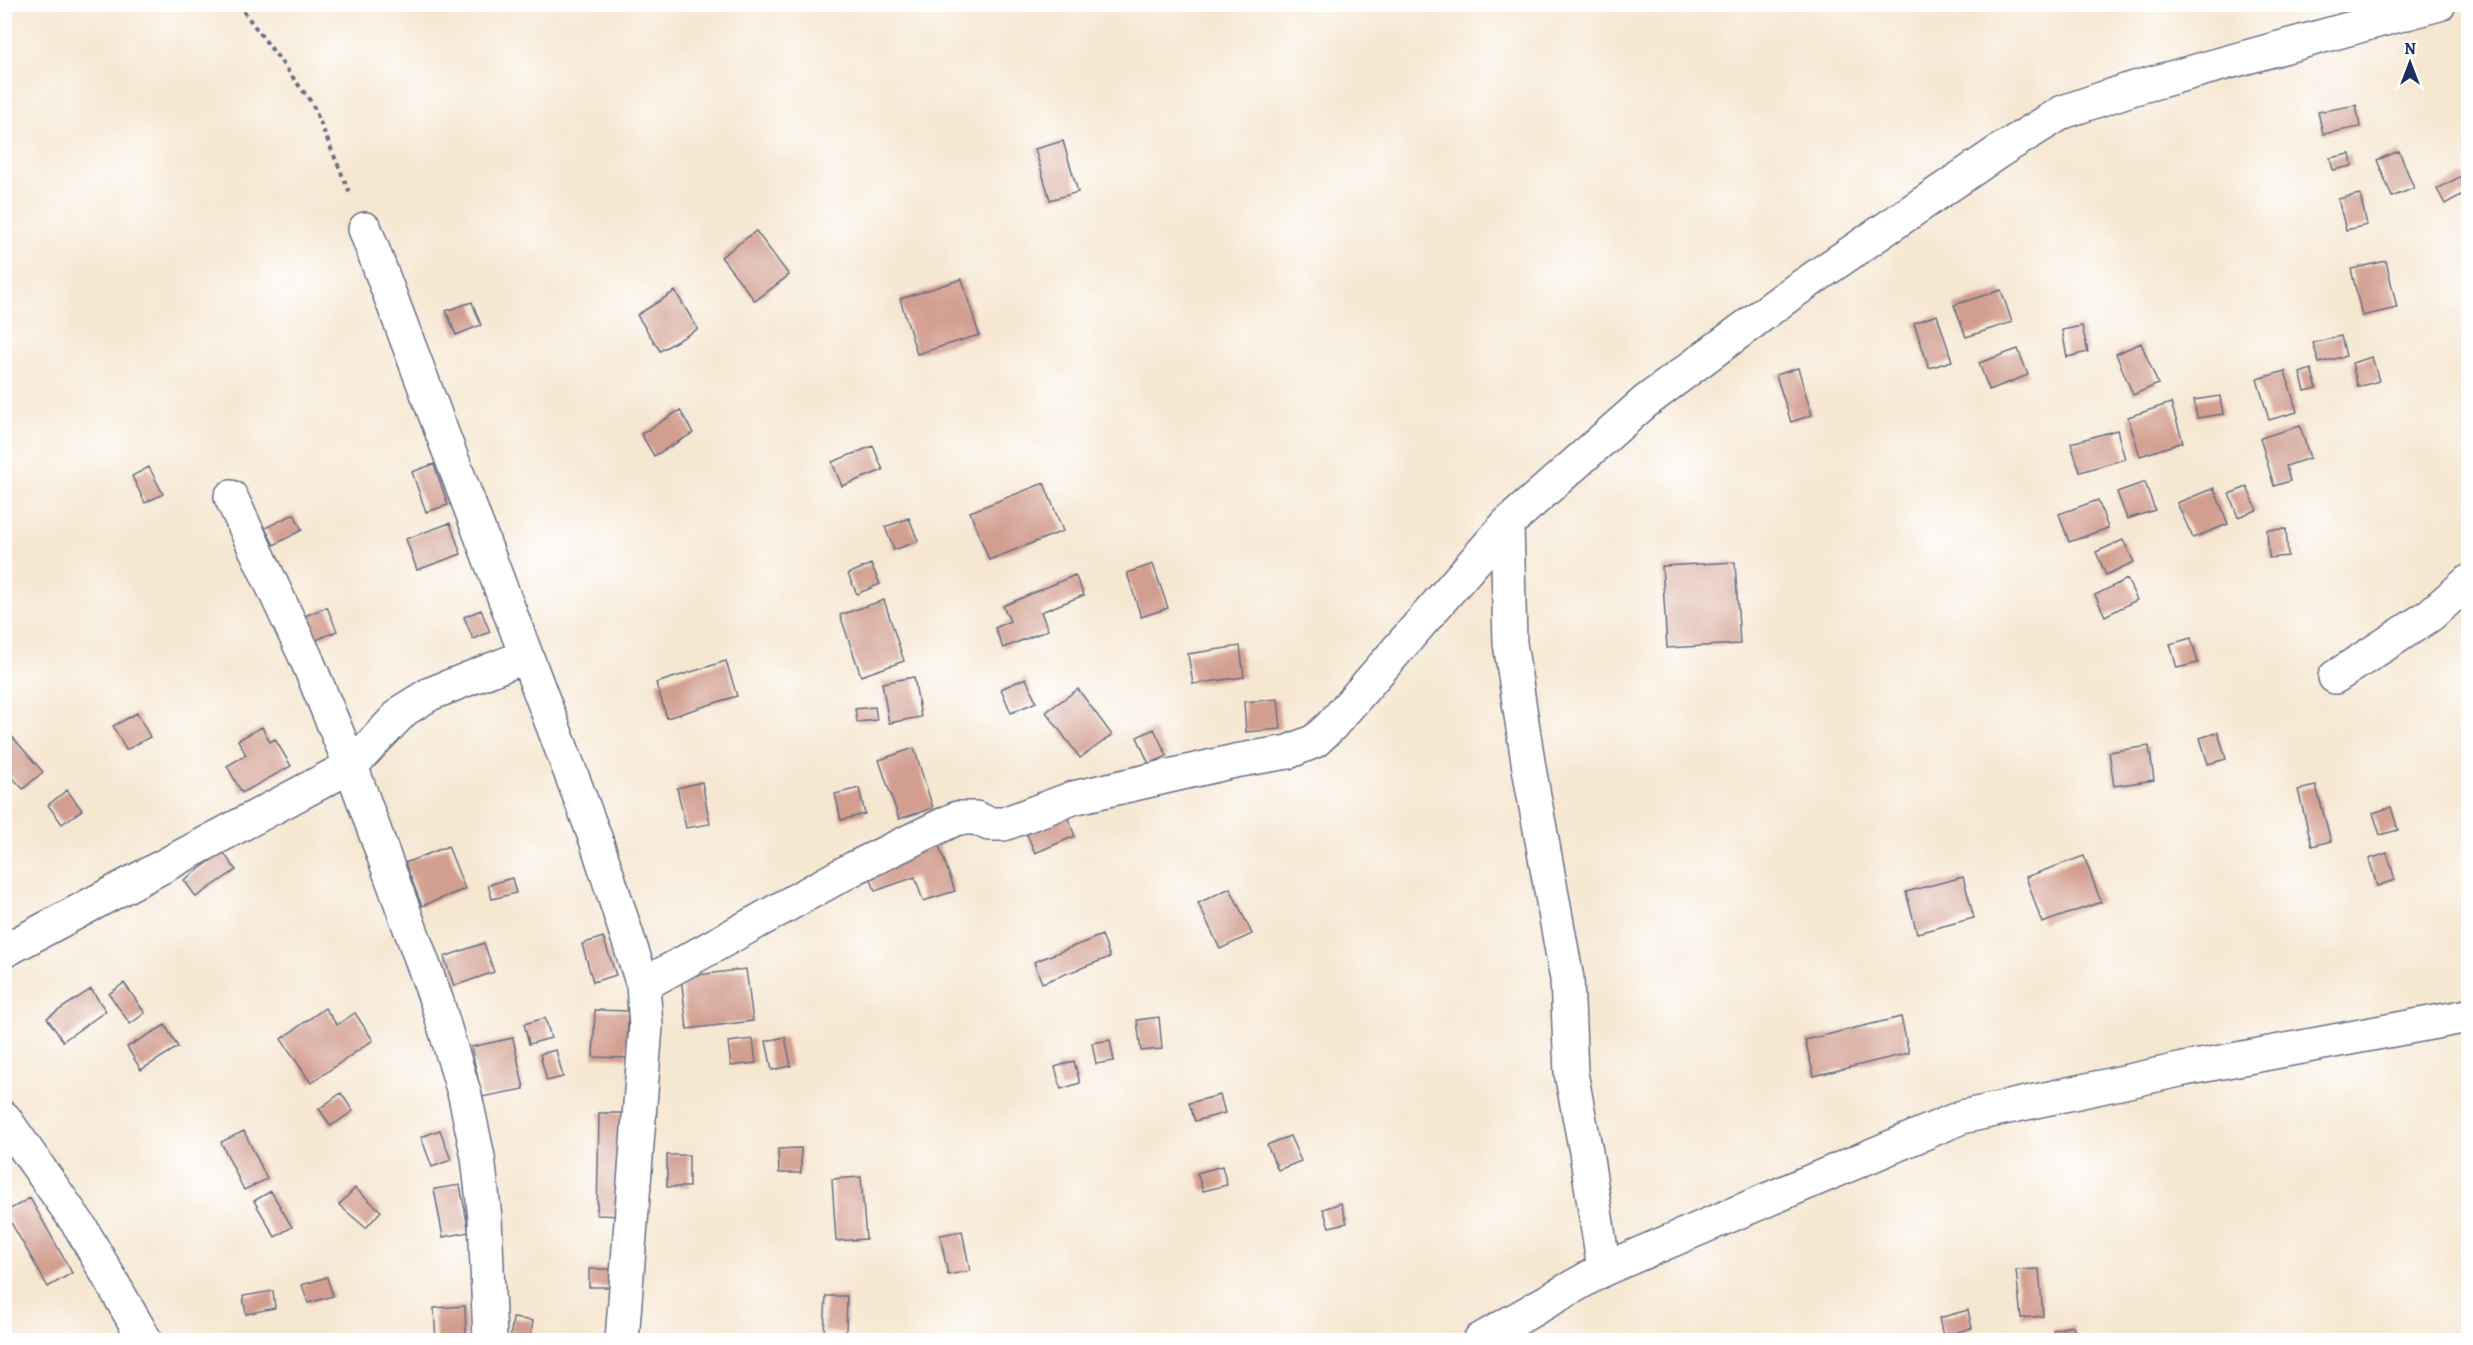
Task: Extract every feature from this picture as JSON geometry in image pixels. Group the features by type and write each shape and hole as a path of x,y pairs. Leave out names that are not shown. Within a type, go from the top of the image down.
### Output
{"street":[{"path":"643,985 854,868 957,818 976,818 989,825 1004,825 1073,798 1235,761 1288,752 1315,741 1331,726 1507,524 1645,402 1809,282 2001,150 2063,112 2131,89 2439,4"},
{"path":"365,229 596,840 643,985 646,1026 622,1341"},
{"path":"231,497 306,658 351,766 438,1005 465,1096 478,1157 485,1218 490,1341"},
{"path":"1507,524 1510,643 1529,768 1567,979 1571,1073 1604,1269"},
{"path":"2334,677 2429,616 2469,582"},
{"path":"4,951 351,766 404,710 430,694 525,656"},
{"path":"1480,1341 1604,1269 1962,1117 2184,1069 2469,1016"},
{"path":"4,1118 81,1228 146,1341"}],"path":[{"path":"238,4 312,103 365,229"}],"building":[{"path":"2356,105 2360,127 2323,134 2318,112"},
{"path":"1063,141 1078,192 1050,200 1035,149"},
{"path":"2399,151 2414,188 2392,197 2377,160"},
{"path":"2350,154 2352,166 2333,170 2330,158"},
{"path":"2465,174 2468,191 2445,204 2437,189"},
{"path":"2360,194 2367,225 2346,230 2338,199"},
{"path":"756,231 789,275 755,301 721,257"},
{"path":"2386,261 2397,308 2362,316 2351,269"},
{"path":"962,279 979,335 917,354 900,299"},
{"path":"2001,290 2012,322 1966,337 1954,305"},
{"path":"675,291 698,329 660,351 637,315"},
{"path":"472,302 481,325 456,335 446,311"},
{"path":"1937,315 1952,361 1929,368 1914,323"},
{"path":"2082,326 2088,352 2067,357 2062,330"},
{"path":"2341,336 2346,356 2319,363 2313,343"},
{"path":"2141,343 2158,384 2133,395 2116,354"},
{"path":"2018,349 2028,375 1989,390 1979,363"},
{"path":"2372,357 2379,381 2358,387 2352,363"},
{"path":"1798,368 1812,415 1791,422 1776,375"},
{"path":"2311,369 2317,388 2305,391 2300,373"},
{"path":"2285,371 2297,412 2269,420 2257,379"},
{"path":"2220,396 2223,414 2197,418 2194,400"},
{"path":"2171,403 2183,442 2140,456 2128,417"},
{"path":"680,410 693,433 654,456 641,434"},
{"path":"2300,426 2310,458 2286,466 2290,481 2274,486 2260,438"},
{"path":"2117,430 2125,459 2080,472 2071,443"},
{"path":"873,446 883,470 842,486 832,462"},
{"path":"434,464 448,505 426,512 412,472"},
{"path":"149,467 163,494 145,503 132,476"},
{"path":"2145,482 2155,510 2127,519 2117,492"},
{"path":"1044,483 1063,531 989,560 970,512"},
{"path":"2247,487 2257,510 2238,517 2229,494"},
{"path":"2214,488 2228,524 2193,538 2177,503"},
{"path":"2098,500 2108,528 2069,542 2059,514"},
{"path":"294,514 302,530 274,545 265,528"},
{"path":"909,518 918,541 894,550 885,527"},
{"path":"450,523 461,554 417,570 406,539"},
{"path":"2286,529 2288,556 2269,558 2267,530"},
{"path":"2123,540 2134,562 2106,575 2096,552"},
{"path":"1735,562 1740,644 1667,648 1662,566"},
{"path":"871,564 880,584 857,594 848,574"},
{"path":"1153,564 1168,608 1141,617 1127,573"},
{"path":"1075,575 1084,595 1041,612 1048,630 1003,648 995,628 1010,621 1003,606"},
{"path":"2127,579 2137,600 2105,616 2095,595"},
{"path":"884,600 904,661 861,676 840,615"},
{"path":"327,607 337,631 316,640 305,616"},
{"path":"481,610 490,632 473,639 464,617"},
{"path":"2191,638 2198,663 2177,668 2170,644"},
{"path":"1240,646 1244,677 1193,684 1188,654"},
{"path":"726,661 737,696 667,718 656,683"},
{"path":"914,677 921,717 889,723 882,683"},
{"path":"1026,678 1036,702 1011,713 1001,689"},
{"path":"1078,689 1112,735 1080,758 1046,712"},
{"path":"1278,699 1281,729 1246,732 1244,702"},
{"path":"875,707 877,720 857,722 855,709"},
{"path":"137,713 150,737 126,750 113,726"},
{"path":"262,727 270,742 275,739 291,766 242,793 227,766 246,755 238,740"},
{"path":"1154,729 1167,756 1149,764 1137,737"},
{"path":"2218,732 2226,759 2208,764 2200,738"},
{"path":"9,733 43,772 23,789 4,768 4,737"},
{"path":"2149,746 2154,780 2114,786 2109,752"},
{"path":"914,748 933,808 899,819 879,760"},
{"path":"702,782 710,824 686,828 677,788"},
{"path":"2316,786 2331,841 2312,846 2298,790"},
{"path":"859,788 865,814 841,820 835,794"},
{"path":"67,790 82,810 62,824 48,805"},
{"path":"1063,806 1075,836 1035,853 1022,823"},
{"path":"2391,807 2398,830 2380,835 2373,813"},
{"path":"938,843 955,891 923,901 915,877 875,891 867,867"},
{"path":"448,846 465,889 422,906 405,863"},
{"path":"223,852 236,870 196,897 184,880"},
{"path":"2387,853 2395,880 2377,886 2369,859"},
{"path":"2084,856 2101,902 2042,923 2026,877"},
{"path":"1963,877 1974,918 1917,933 1906,892"},
{"path":"512,878 516,893 492,899 488,885"},
{"path":"1230,888 1252,934 1220,949 1198,903"},
{"path":"1102,935 1110,957 1042,983 1034,962"},
{"path":"603,937 616,975 593,982 582,944"},
{"path":"484,943 494,972 454,986 444,957"},
{"path":"746,969 753,1021 687,1029 681,977"},
{"path":"124,983 145,1013 130,1024 109,994"},
{"path":"91,989 106,1011 63,1041 47,1018"},
{"path":"325,1008 337,1025 355,1013 373,1040 311,1083 281,1039"},
{"path":"595,1010 628,1011 627,1058 593,1057"},
{"path":"1159,1017 1162,1049 1141,1051 1137,1020"},
{"path":"1901,1017 1909,1053 1814,1076 1805,1040"},
{"path":"545,1018 551,1038 529,1044 524,1024"},
{"path":"165,1025 178,1047 141,1070 127,1047"},
{"path":"785,1037 791,1066 772,1070 766,1041"},
{"path":"513,1038 524,1089 482,1097 471,1047"},
{"path":"753,1039 756,1063 731,1066 728,1042"},
{"path":"1110,1040 1114,1061 1096,1064 1092,1043"},
{"path":"556,1050 563,1077 547,1081 540,1054"},
{"path":"1074,1061 1080,1083 1061,1089 1055,1067"},
{"path":"341,1093 353,1111 331,1126 319,1109"},
{"path":"1220,1095 1225,1113 1195,1121 1189,1103"},
{"path":"599,1113 625,1113 622,1216 597,1215"},
{"path":"440,1130 451,1160 432,1167 421,1137"},
{"path":"244,1131 267,1179 244,1190 221,1142"},
{"path":"1290,1136 1301,1161 1278,1170 1267,1145"},
{"path":"801,1148 801,1173 779,1173 778,1149"},
{"path":"667,1155 689,1155 689,1187 667,1187"},
{"path":"1222,1166 1227,1185 1203,1191 1197,1173"},
{"path":"861,1177 866,1239 836,1241 832,1179"},
{"path":"460,1185 469,1232 443,1237 434,1189"},
{"path":"355,1188 381,1211 366,1228 339,1205"},
{"path":"271,1191 292,1227 275,1237 254,1201"},
{"path":"30,1198 72,1273 48,1287 5,1212"},
{"path":"1341,1203 1347,1223 1329,1227 1323,1209"},
{"path":"962,1231 970,1271 948,1275 940,1235"},
{"path":"589,1269 619,1269 619,1287 589,1287"},
{"path":"2039,1269 2043,1316 2021,1318 2016,1270"},
{"path":"327,1277 333,1296 308,1303 302,1285"},
{"path":"273,1291 275,1308 246,1314 243,1296"},
{"path":"826,1296 847,1296 846,1333 824,1332"},
{"path":"465,1306 466,1340 436,1340 434,1308"},
{"path":"1968,1310 1972,1328 1943,1336 1939,1318"},
{"path":"513,1318 533,1321 530,1340 510,1340"},
{"path":"2073,1326 2076,1340 2055,1340 2053,1330"}]}
